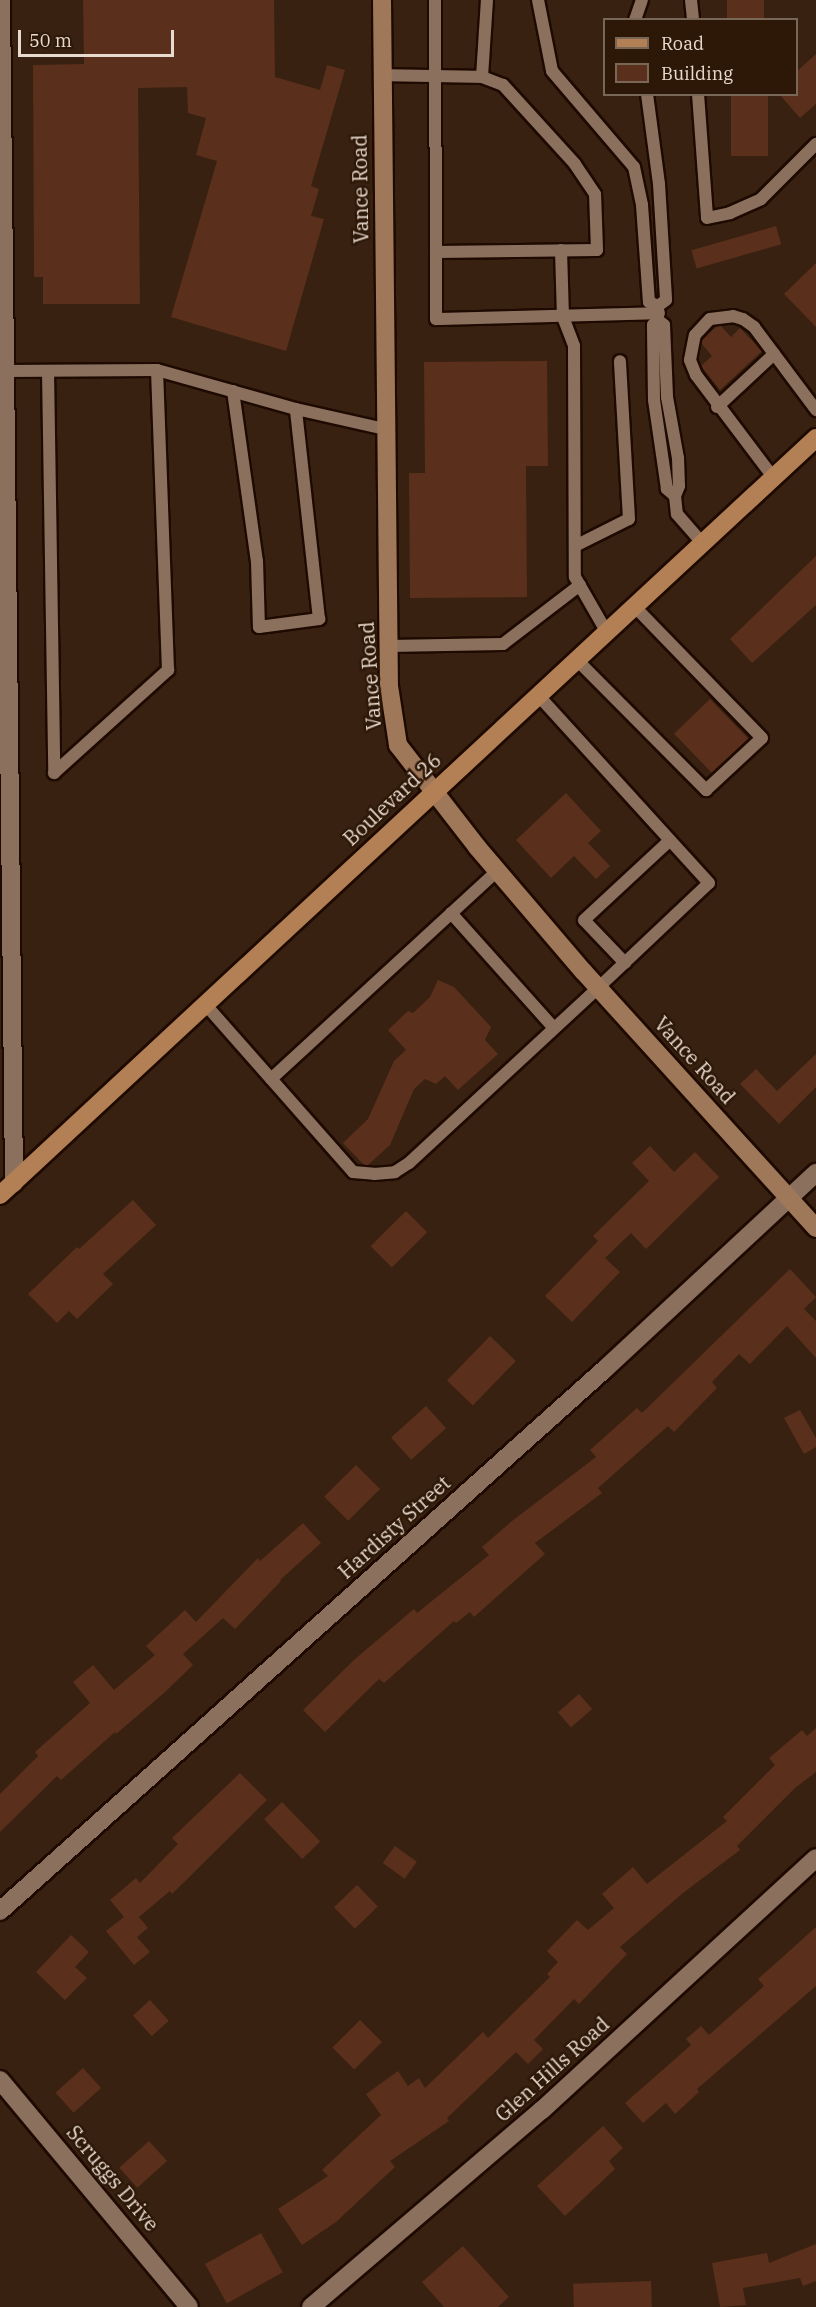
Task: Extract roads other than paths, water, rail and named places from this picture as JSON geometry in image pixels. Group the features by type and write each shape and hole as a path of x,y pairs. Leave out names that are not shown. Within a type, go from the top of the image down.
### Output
{"main road":[{"name":"Boulevard 26","path":"7,1189 816,438"}],"street":[{"path":"1,0 5,371 7,1189"},
{"name":"Vance Road","path":"382,0 388,646 389,686 399,745 497,870 816,1228"},
{"name":"Hardisty Street","path":"0,1911 606,1368 816,1173"},
{"name":"Glen Hills Road","path":"311,2307 542,2110 816,1858"},
{"name":"Scruggs Drive","path":"0,2080 189,2307"}],"lane":[{"path":"435,0 436,319 658,313"},
{"path":"482,77 487,0"},
{"path":"538,0 552,71 634,167 642,205 649,302 658,313"},
{"path":"636,18 642,0"},
{"path":"691,0 693,18"},
{"path":"381,75 482,77 504,85 575,164 595,194 597,249 436,252"},
{"path":"647,96 659,184 666,300 653,325 654,400 667,489 675,496 677,514 702,543"},
{"path":"698,96 707,219 730,213 761,199 816,144"},
{"path":"561,250 563,317 574,346 575,576 606,632"},
{"path":"773,477 717,407 696,375 690,360 691,344 702,325 721,316 743,320 754,327 816,410"},
{"path":"717,407 774,354"},
{"path":"575,546 629,519 620,362"},
{"path":"5,371 157,370 296,409 385,429"},
{"path":"48,371 54,773 168,670 157,370"},
{"path":"233,391 257,561 259,627 319,620 296,409"},
{"path":"388,646 503,644 580,585"},
{"path":"576,659 706,790 762,738 633,606"},
{"path":"205,1004 353,1172 394,1172 409,1163 599,987 710,883 538,695"},
{"path":"624,963 584,920 670,840"},
{"path":"271,1079 497,870"},
{"path":"452,913 554,1028"}]}
